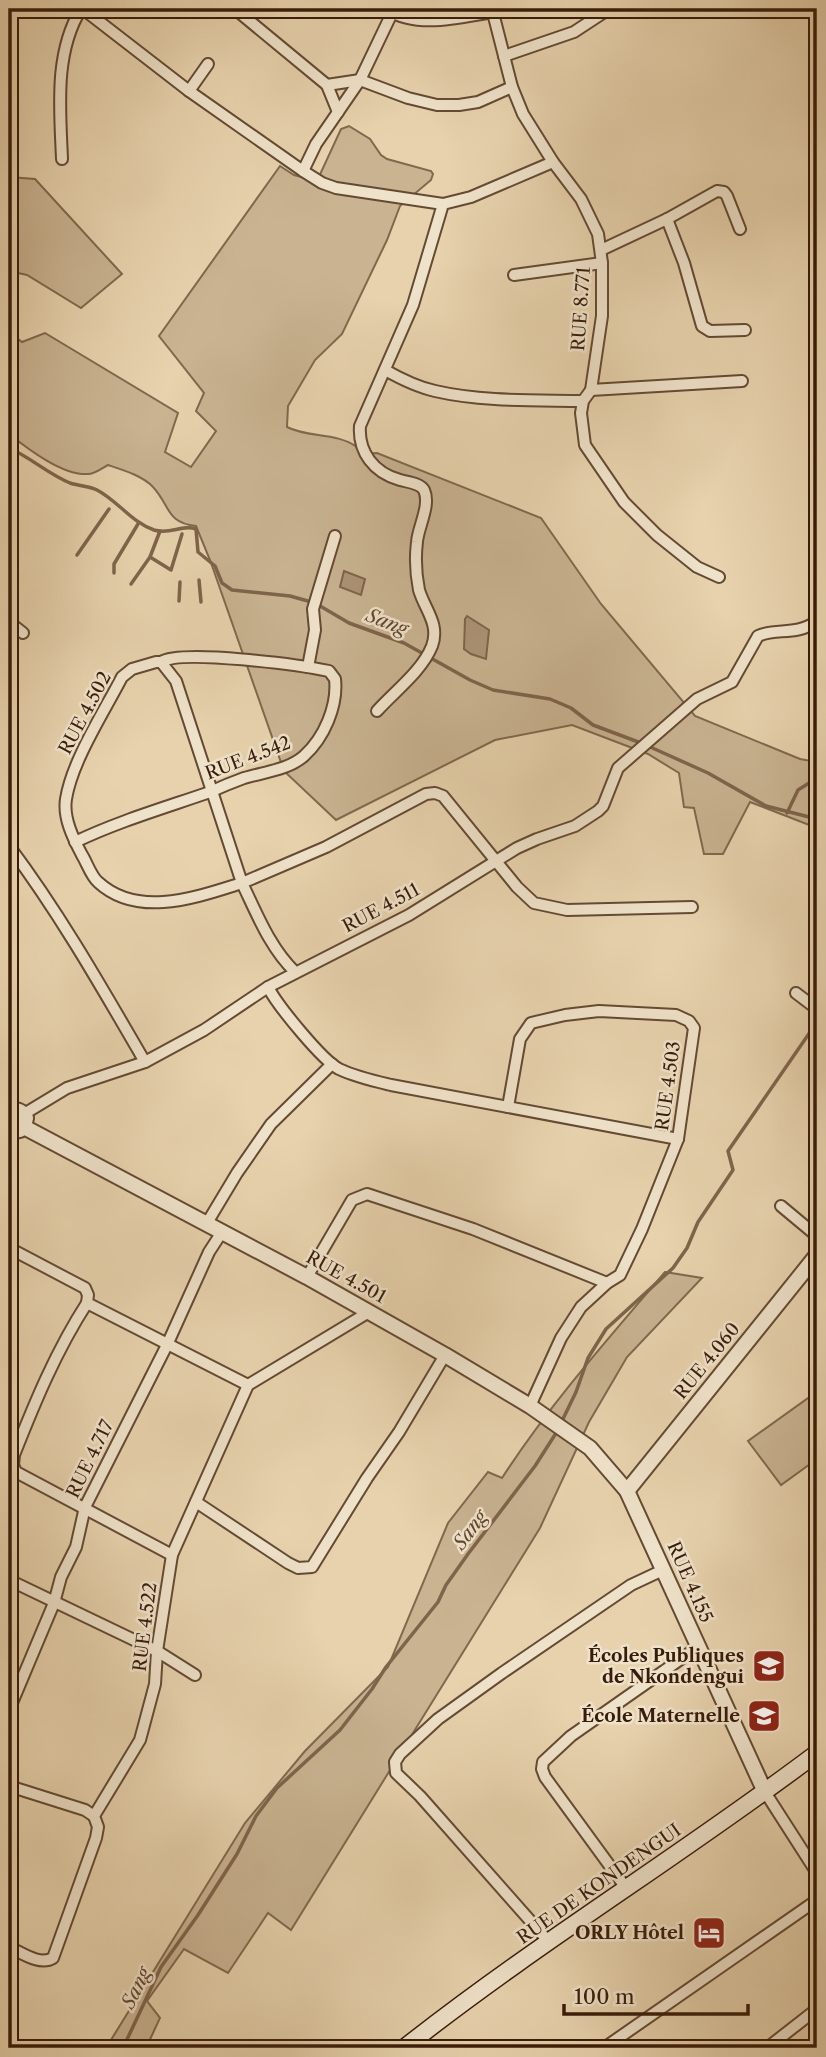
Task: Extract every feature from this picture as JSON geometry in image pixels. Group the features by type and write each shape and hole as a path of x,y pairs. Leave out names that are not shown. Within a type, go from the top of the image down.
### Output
{"main road":[{"name":"RUE DE KONDENGUI","path":"404,2048 817,1753"}],"street":[{"path":"62,159 60,91 63,60 70,30 82,9 189,92 303,171 336,188 443,204 471,197 553,162"},
{"path":"235,9 327,85 338,112"},
{"path":"504,56 573,32 609,9"},
{"path":"813,9 817,14"},
{"path":"303,171 316,144 360,80 389,11 426,20 492,10"},
{"name":"RUE 8.771","path":"492,10 512,88 523,114 553,162 582,199 592,219 601,250 602,316 591,390 583,401"},
{"path":"189,92 208,64"},
{"path":"327,85 360,80 408,98 437,105 478,102 512,88"},
{"path":"601,250 667,219 711,193 721,191 727,196 740,229"},
{"path":"377,711 428,654 435,632 420,592 416,564 417,541 426,503 425,492 421,486 396,479 379,470 362,451 360,426 367,405 414,305 443,204"},
{"path":"667,219 684,263 702,326 710,331 745,330"},
{"path":"514,275 602,263"},
{"path":"385,370 423,387 463,396 583,401 580,413 585,445 624,502 697,567 719,577"},
{"path":"591,390 742,381"},
{"path":"308,667 315,630 313,608 335,536"},
{"name":"RUE 4.511","path":"15,1126 67,1088 145,1062 204,1030 268,987 409,915 497,859 537,839 575,827 598,811 606,799 618,768 697,699 732,682 758,636 805,629 817,621"},
{"path":"9,622 23,633"},
{"name":"RUE 4.542","path":"75,842 115,823 285,766 302,758 316,744 326,727 336,689 335,679 329,671 187,657 161,662"},
{"path":"161,662 176,681 242,883 273,944 295,972"},
{"name":"RUE 4.502","path":"161,662 132,669 122,677 72,774 65,809 75,842 96,881 114,894 152,903 194,898 242,883 326,847 420,796 435,793 443,796 528,898 543,906 567,910 692,907"},
{"path":"9,846 34,879 102,985 145,1062"},
{"path":"268,987 282,1009 332,1064 357,1076 391,1085 678,1139"},
{"path":"796,993 817,1009"},
{"name":"RUE 4.503","path":"508,1107 520,1039 531,1023 599,1011 676,1015 689,1021 694,1028 678,1139 642,1229 620,1275 581,1307 561,1338 530,1406"},
{"path":"207,1223 271,1124 332,1064"},
{"name":"RUE 4.501","path":"15,1126 207,1223 445,1355 530,1406 590,1448 627,1491"},
{"path":"307,1277 352,1200 367,1194 473,1229 607,1283"},
{"path":"780,1206 817,1236"},
{"name":"RUE 4.717","path":"9,1710 54,1603 61,1577 76,1548 85,1507 222,1232"},
{"path":"9,1248 85,1288 88,1295 87,1303 52,1363 14,1455 13,1465 16,1472 172,1555"},
{"name":"RUE 4.060","path":"627,1491 817,1255"},
{"path":"87,1303 248,1385 369,1312"},
{"path":"196,1502 288,1563 298,1568 312,1567 445,1355"},
{"name":"RUE 4.522","path":"9,1947 41,1962 48,1962 53,1958 96,1838 98,1826 94,1816 140,1740 155,1684 157,1651 172,1555 248,1385"},
{"name":"RUE 4.155","path":"627,1491 765,1792 817,1873"},
{"path":"549,1942 396,1773 395,1762 400,1754 438,1719 502,1673 631,1586 663,1570"},
{"path":"9,1580 157,1651 195,1675"},
{"path":"626,1888 545,1777 543,1762 571,1736 698,1647"},
{"path":"9,1786 94,1816"},
{"path":"604,2048 817,1900"},
{"path":"767,2048 817,2009"}],"shaded area":[{"path":"349,126 370,139 387,159 431,171 433,174 431,180 400,206 387,240 342,334 315,360 288,406 287,427 349,442 357,447 360,454 377,453 541,518 601,604 695,716 800,759 817,762 817,828 750,802 723,854 704,854 694,808 684,807 679,773 648,754 572,725 495,740 336,820 284,771 196,526 179,521 149,483 126,471 108,465 91,474 68,471 46,460 9,434 9,332 22,342 45,333 178,413 165,452 191,467 216,431 196,411 204,393 159,336 280,166 294,175 317,181 341,129"},
{"path":"9,177 35,179 122,274 81,308 27,275 9,271"},
{"path":"344,571 365,579 361,595 340,587"},
{"path":"467,616 489,630 486,659 464,649"},
{"path":"665,1272 702,1278 627,1357 589,1422 540,1528 291,1930 268,1913 228,1973 184,1949 147,2001 160,2018 146,2048 106,2048 245,1823 305,1751 388,1667 448,1523 488,1472 502,1478 560,1398"},
{"path":"811,1396 817,1405 817,1459 781,1485 748,1441"}],"waterway":[{"name":"Sang","path":"9,448 70,483 97,490 138,522 154,530 196,529 198,552 215,566 222,583 232,590 290,596 315,603 349,623 404,643 493,690 550,699 571,708 593,725 641,743"},
{"path":"77,555 109,509"},
{"path":"114,573 114,564 138,524"},
{"path":"131,584 150,557 160,531"},
{"path":"150,557 171,570 182,534"},
{"path":"199,580 201,602"},
{"path":"179,601 180,582"},
{"name":"Sang","path":"648,746 708,773 766,806 817,819"},
{"name":"Sang","path":"787,813 798,790 817,778"},
{"name":"Sang","path":"561,1423 588,1358 606,1329 673,1268 687,1248 698,1222 733,1170 728,1151 817,1022"},
{"name":"Sang","path":"123,2048 161,1967 237,1854 256,1816 277,1788 340,1730 438,1602 446,1585 535,1466 558,1430"}],"place":[{"name":"Écoles Publiques de Nkondengui","path":"769,1666"},
{"name":"École Maternelle","path":"764,1716"},
{"name":"ORLY Hôtel","path":"709,1933"}]}
